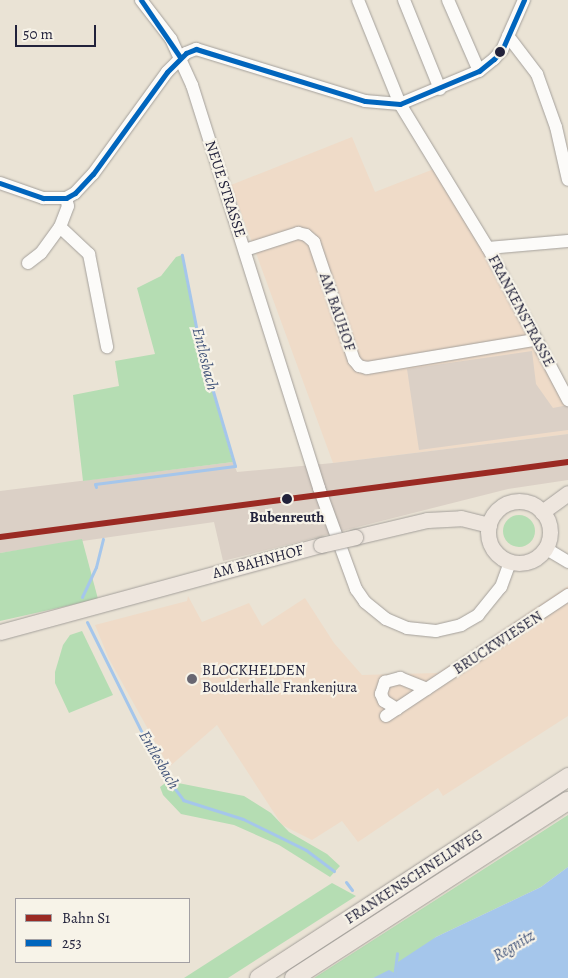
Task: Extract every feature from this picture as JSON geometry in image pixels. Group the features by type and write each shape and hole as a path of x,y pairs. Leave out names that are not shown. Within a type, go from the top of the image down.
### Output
{"highway":[{"name":"FRANKENSCHNELLWEG","path":"259,978 568,777"},
{"name":"FRANKENSCHNELLWEG","path":"294,978 568,801"}],"main road":[{"path":"542,512 568,493"},
{"path":"509,502 530,503 542,512 550,526 545,548 531,561 510,562 495,551 488,534 489,525 496,511 509,502"},
{"name":"AM BAHNHOF","path":"0,632 195,578 427,520 461,518 489,525"}],"street":[{"name":"NEUE STRASSE","path":"141,0 180,57 245,250 348,574 365,602 376,613 396,624 419,631 436,631 461,624 492,600 510,562"},
{"name":"FRANKENSTRASSE","path":"358,0 400,104 488,248 568,400"},
{"path":"404,0 440,88"},
{"path":"448,0 479,71"},
{"path":"0,184 43,198 66,198 93,174 180,57 196,50 365,101 400,104 479,71 494,59 508,36 524,0"},
{"path":"508,36 537,74 556,127 568,180"},
{"path":"28,264 41,253 60,227 68,206 66,198"},
{"path":"60,227 89,254 107,347"},
{"name":"AM BAUHOF","path":"245,250 298,234 306,235 314,242 354,360 359,366 366,368 535,340"},
{"name":"FRANKENSTRASSE","path":"488,248 568,241"},
{"path":"545,548 568,562"},
{"name":"BRUCKWIESEN","path":"386,716 568,595"},
{"path":"397,709 384,701 380,694 385,682 400,678 427,689"}],"shaded area":[{"path":"352,137 375,192 439,167 568,386 568,434 333,463 231,185"},
{"path":"532,351 536,384 553,408 568,405 568,430 419,450 407,369"},
{"path":"568,434 568,480 508,489 223,561 214,522 0,553 0,491 233,462 237,472 333,463"},
{"path":"568,586 568,716 443,796 438,788 358,842 342,821 312,840 282,825 217,725 169,767 109,659 95,625 187,601 188,596 202,622 249,603 262,626 305,598 334,643 362,675 438,673"}],"green space":[{"path":"182,255 200,347 233,462 83,481 73,395 119,386 115,361 155,354 137,288 161,276 176,257"},
{"path":"519,515 531,519 535,531 531,543 519,547 507,543 503,531 507,519"},
{"path":"82,539 98,599 0,621 0,553"},
{"path":"82,631 113,695 69,713 55,683 55,672 63,645 70,635"},
{"path":"168,781 244,796 271,813 289,832 327,854 340,866 330,877 279,845 234,825 181,814 163,795 160,787"},
{"path":"568,815 568,867 541,887 436,937 396,974 373,978 314,978"},
{"path":"332,883 356,896 228,978 184,978"}],"water":[{"name":"Regnitz","path":"568,867 568,978 373,978 389,970 396,974 398,962 436,937 541,887"}],"waterway":[{"name":"Entlesbach","path":"96,487 95,484 235,466 200,347 182,255"},
{"name":"Entlesbach","path":"82,597 96,567 103,539"},
{"name":"Entlesbach","path":"87,622 160,769 183,800 243,819 306,850 334,871"},
{"path":"346,882 352,890"},
{"path":"394,978 397,953"}],"rail line":[{"name":"S1","path":"0,537 568,462"}],"transit line":[{"name":"253","path":"141,0 180,57"},
{"name":"253","path":"0,183 43,198 66,198 75,193 93,174 167,72 186,53 196,49 365,101 400,104 479,71 494,59 502,50 524,0"}],"place":[{"name":"Bubenreuth","path":"287,499"},
{"name":"BLOCKHELDEN Boulderhalle Frankenjura","path":"192,679"}]}
